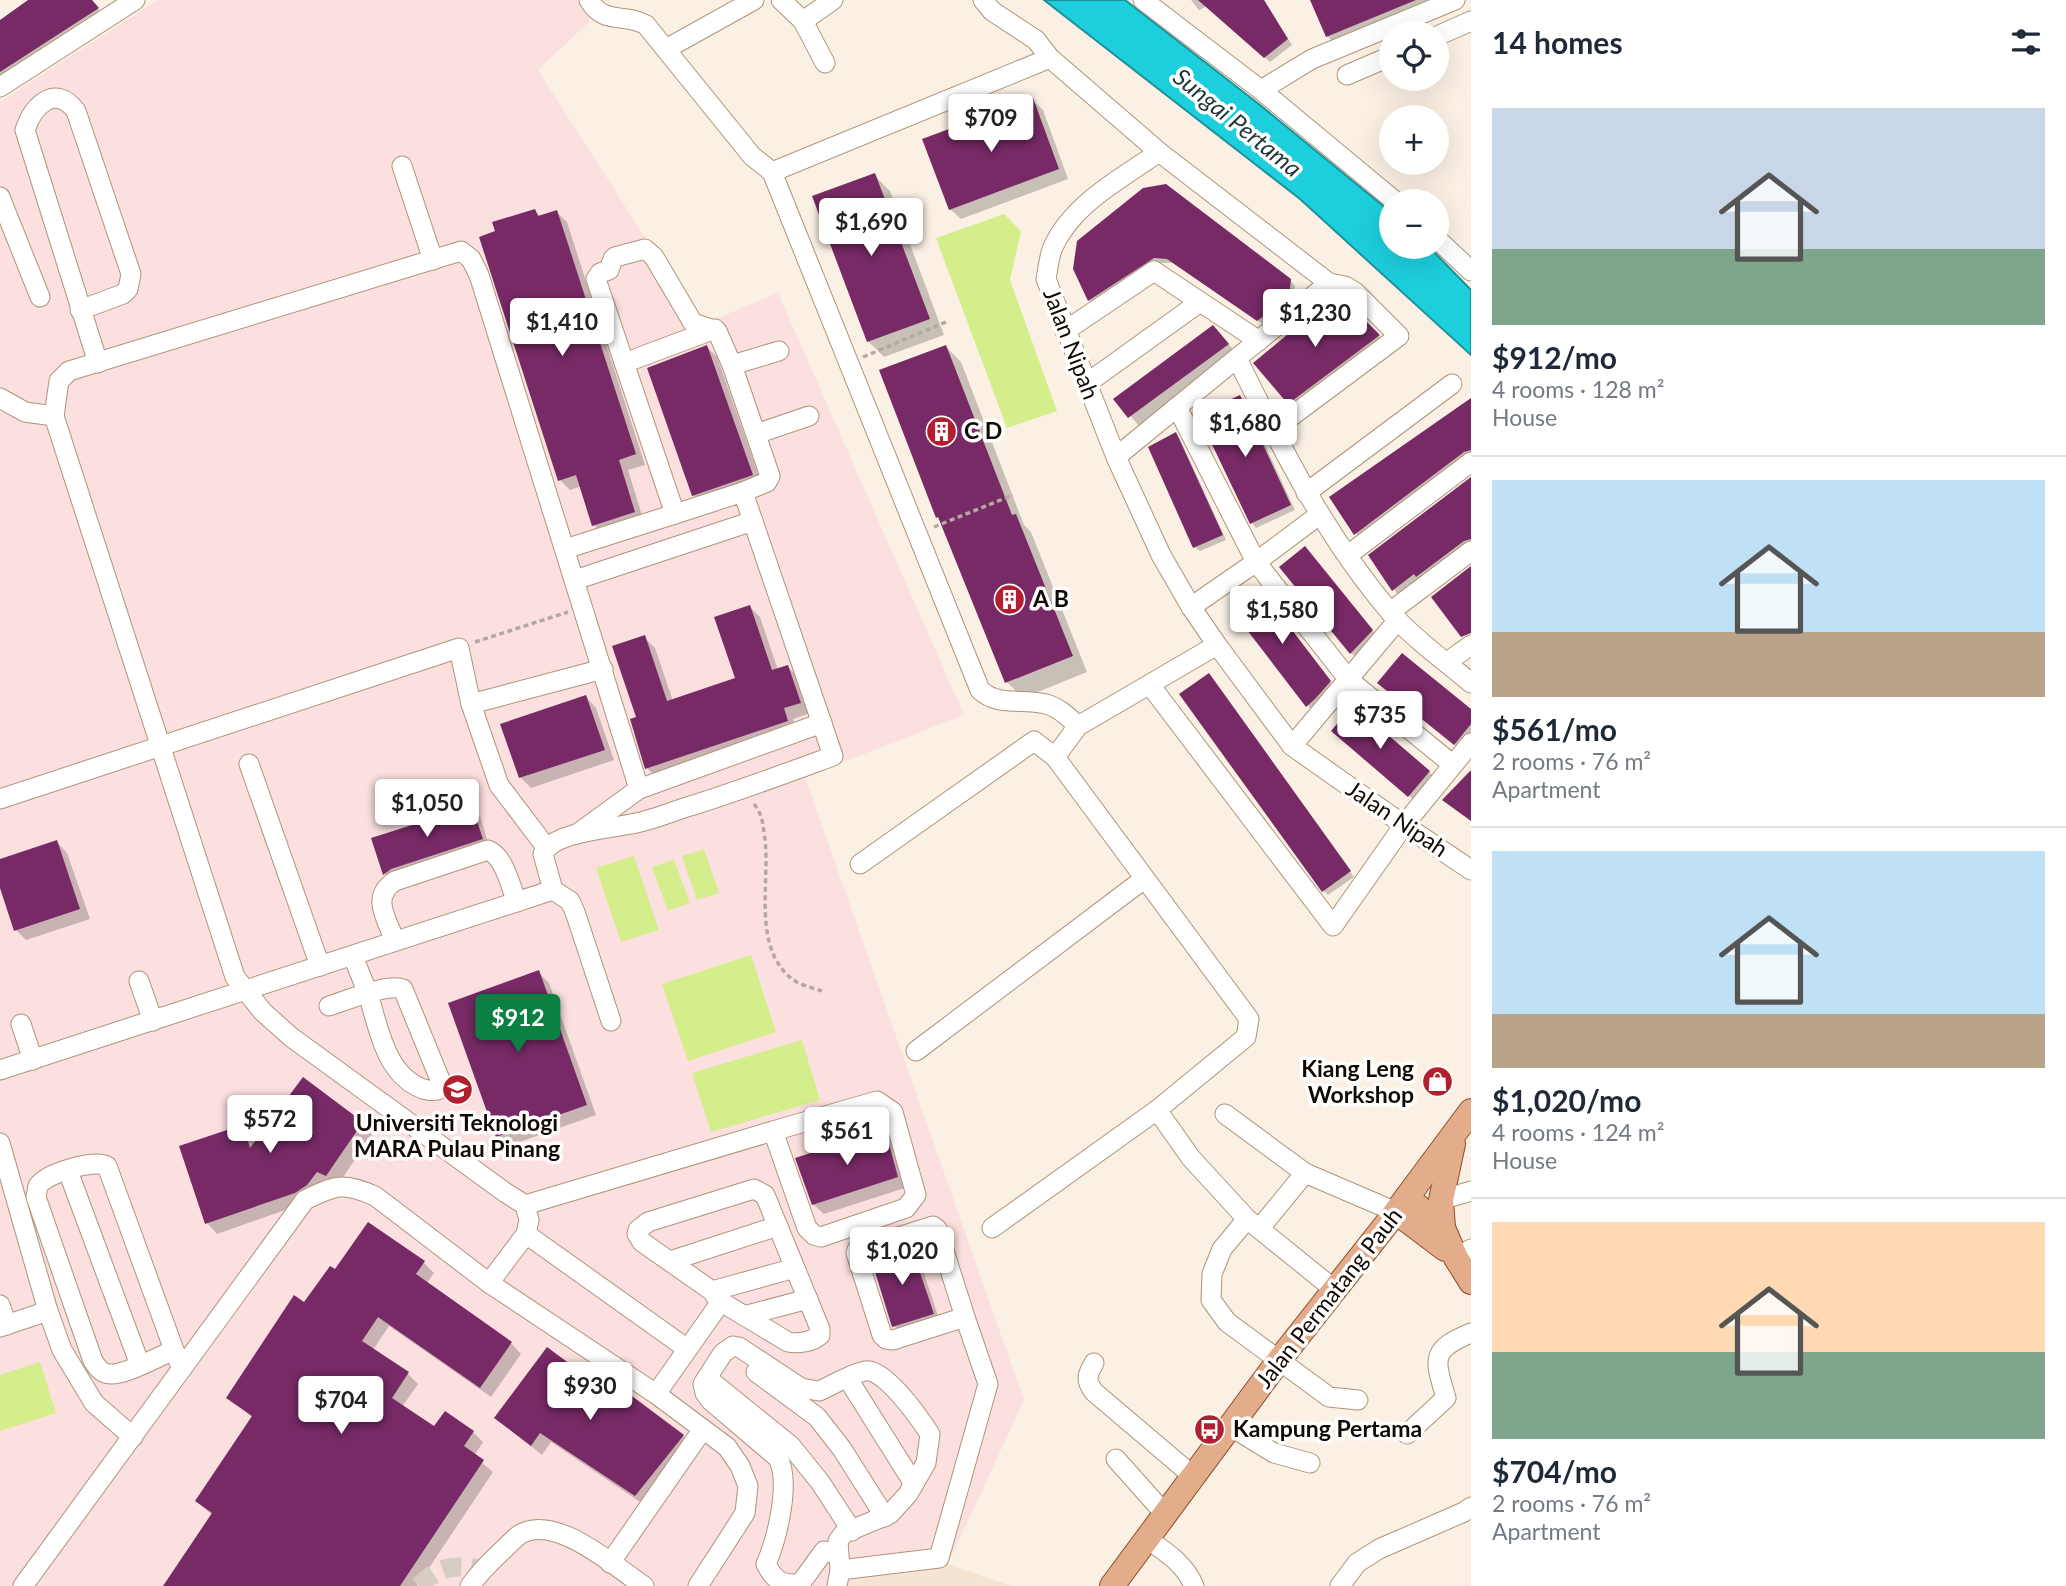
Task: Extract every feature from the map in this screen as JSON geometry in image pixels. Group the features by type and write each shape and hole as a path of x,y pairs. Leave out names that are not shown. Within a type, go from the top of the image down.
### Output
{"main road":[{"path":"1443,1228 1441,1200 1464,1121"},
{"name":"Jalan Permatang Pauh","path":"1112,1586 1280,1359 1464,1121"},
{"path":"1402,1204 1443,1228 1464,1253 1471,1282"},
{"path":"1402,1204 1464,1253"}],"street":[{"path":"0,87 135,0"},
{"path":"589,0 594,10 610,18 634,18 646,25 752,156 772,172 980,690 988,697 998,700 1045,704 1063,711 1078,726"},
{"path":"666,49 754,0"},
{"path":"781,0 803,21 825,63"},
{"path":"803,21 833,0"},
{"path":"983,0 992,11 1037,40 1050,58 1159,152 1329,283 1345,286 1355,292 1399,336 1273,430"},
{"path":"1143,0 1261,90 1381,189"},
{"path":"1261,90 1312,60 1455,0"},
{"path":"1435,9 1438,21"},
{"path":"1449,31 1471,21"},
{"path":"772,172 1050,58"},
{"path":"1347,75 1379,61"},
{"path":"80,310 123,294 128,289 131,274 76,111 68,100 58,97 49,99 35,110 29,117 25,130 80,310 98,363"},
{"name":"Jalan Nipah","path":"1159,152 1092,199 1068,221 1052,249 1046,279 1116,457 1161,555 1191,607 1292,746 1471,870"},
{"path":"402,166 433,260"},
{"path":"0,197 40,297"},
{"path":"676,514 596,279 600,272 609,270 615,257 645,248 654,257 692,323 715,329"},
{"path":"1449,250 1471,271"},
{"path":"489,1283 526,1234 529,1220 525,1205 291,1037 263,1012 235,976 54,416 59,381 69,371 461,251 471,259 479,275 639,789"},
{"path":"1065,331 1154,271 1259,341"},
{"path":"1116,457 1329,283"},
{"path":"1086,384 1200,302"},
{"path":"565,549 743,492 770,480 732,365 715,329"},
{"path":"624,363 715,329"},
{"path":"732,365 779,351"},
{"path":"1237,358 1319,515 1394,616 1471,683"},
{"path":"1306,493 1452,384"},
{"path":"0,398 25,412 54,416"},
{"path":"1177,407 1256,562 1349,680 1452,764"},
{"path":"756,434 809,416"},
{"path":"1348,555 1471,462"},
{"path":"611,1021 575,912 570,901 552,890 542,854 546,847 577,834 634,824 741,790 833,756 743,492"},
{"path":"1191,607 1319,515"},
{"path":"575,580 753,521"},
{"path":"1292,746 1349,680 1394,616 1471,551"},
{"path":"1055,757 1078,726 1217,645"},
{"path":"1447,663 1471,645"},
{"path":"0,799 459,648 471,705 499,785 546,847"},
{"path":"471,705 603,669"},
{"path":"1150,685 1334,926 1404,825 1471,743"},
{"path":"577,834 639,789 822,723"},
{"path":"860,864 1034,741 1055,757 1249,1019 1246,1037 1157,1110 992,1227"},
{"path":"249,764 320,966"},
{"path":"395,942 381,903 382,891 386,887 395,881 488,850 501,862 517,902"},
{"path":"916,1051 1143,878"},
{"path":"0,1070 552,890"},
{"path":"329,1006 368,994 396,987 402,989 444,1084 441,1089 424,1089 408,1081 394,1064 384,1047 368,994 353,956"},
{"path":"139,981 153,1021"},
{"path":"21,1024 33,1060"},
{"path":"525,1205 773,1130 877,1101 893,1112 916,1195 914,1200 906,1208 821,1237 814,1235 807,1228 773,1130"},
{"path":"1157,1110 1191,1158 1253,1224 1335,1290"},
{"path":"1225,1114 1305,1173 1402,1204"},
{"path":"0,1143 48,1311 62,1350 94,1403 133,1437"},
{"path":"174,1350 122,1372 101,1372 93,1361 36,1197 37,1187 44,1180 93,1163 107,1166 182,1369"},
{"path":"68,1171 140,1365"},
{"path":"1305,1173 1253,1224 1222,1249 1212,1274 1211,1300 1227,1322 1329,1396 1358,1400"},
{"path":"23,1586 305,1200 331,1187 354,1186 375,1196 489,1283 656,1394 727,1447 740,1466 748,1486 745,1513 698,1586"},
{"path":"754,1189 765,1195 808,1298 820,1335 816,1339 788,1342 744,1316 670,1261 642,1242 637,1234 638,1230 648,1222 754,1189"},
{"path":"1441,1200 1471,1191"},
{"path":"670,1261 778,1226"},
{"path":"839,1570 939,1558 988,1384 939,1230 935,1227 857,1250 871,1300 886,1339 893,1340 965,1317"},
{"path":"526,1234 687,1348"},
{"path":"715,1295 795,1268"},
{"path":"656,1394 718,1306 715,1295"},
{"path":"744,1316 808,1298"},
{"path":"0,1305 3,1326 48,1311"},
{"path":"1407,1434 1446,1398 1436,1362 1441,1351 1458,1338 1471,1333"},
{"path":"733,1346 739,1347 801,1388 812,1391 819,1391 867,1370 877,1373 917,1413 930,1434 926,1463 914,1484 890,1514 844,1533 838,1541 839,1570 824,1551 800,1584 788,1585 774,1580 766,1564 775,1545 782,1467 778,1458 711,1401 703,1384 726,1351 733,1346"},
{"path":"726,1351 817,1417 842,1449 886,1517"},
{"path":"1094,1363 1087,1376 1088,1384 1094,1392 1194,1476"},
{"path":"707,1378 791,1446 820,1482 852,1531"},
{"path":"848,1379 914,1484"},
{"path":"1230,1426 1274,1453 1310,1463"},
{"path":"610,1563 703,1429"},
{"path":"1116,1459 1165,1514"},
{"path":"1340,1586 1357,1563 1378,1549 1471,1507"},
{"path":"470,1586 482,1569 520,1534 537,1529 562,1533 593,1549 644,1586"},
{"path":"1147,1539 1178,1562 1189,1574 1194,1586"}],"path":[{"path":"848,363 946,322"},
{"path":"916,535 1013,495"},
{"path":"459,648 583,607"},
{"path":"741,790 761,812 766,848 767,932 776,961 793,980 822,991"}],"shaded area":[{"name":"Universiti Teknologi MARA Pulau Pinang","path":"158,0 577,0 590,21 538,70 701,325 778,293 964,715 805,777 1024,1400 948,1564 853,1581 852,1586 0,1586 0,102"},
{"path":"948,1564 1011,1586 852,1586 853,1581"}],"green space":[{"path":"1004,214 1021,231 1010,280 1057,411 1007,428 936,238"},
{"path":"704,849 719,893 697,900 682,856"},
{"path":"634,856 659,930 621,942 596,868"},
{"path":"674,860 690,903 668,911 652,867"},
{"path":"751,955 776,1032 688,1061 662,984"},
{"path":"802,1040 820,1100 711,1132 692,1073"},
{"path":"40,1362 56,1413 0,1431 0,1375"}],"water":[{"name":"Sungai Pertama","path":"1044,0 1125,0 1379,203 1379,259 1441,259 1471,290 1471,355 1300,199"}],"building":[{"path":"28,0 92,0 99,8 0,72 0,20"},
{"path":"1198,0 1264,0 1288,39 1264,58"},
{"path":"1310,0 1416,0 1326,37"},
{"path":"1033,98 1059,169 949,210 922,139"},
{"path":"875,173 930,319 867,342 812,196"},
{"path":"1166,184 1291,279 1289,298 1257,321 1167,259 1154,258 1088,301 1073,269 1077,241 1143,188"},
{"path":"535,209 538,216 557,210 636,454 619,460 635,512 592,526 576,475 558,481 479,237 495,231 492,222"},
{"path":"1334,296 1347,302 1380,335 1288,404 1253,363"},
{"path":"1213,325 1229,344 1128,418 1113,399"},
{"path":"707,345 753,475 692,496 647,368"},
{"path":"946,345 1012,515 1016,514 1073,656 1005,683 938,517 936,518 879,370"},
{"path":"1240,395 1291,505 1250,524 1198,415"},
{"path":"1471,398 1471,450 1464,452 1354,535 1329,497"},
{"path":"1176,432 1223,535 1193,548 1148,447"},
{"path":"1471,477 1471,539 1464,541 1416,577 1414,574 1392,591 1368,555"},
{"path":"1305,546 1373,630 1350,654 1279,567"},
{"path":"1471,566 1471,633 1461,637 1431,597"},
{"path":"1259,587 1331,681 1306,707 1231,609"},
{"path":"750,605 772,670 788,665 801,703 784,708 788,721 645,769 630,719 636,717 612,646 645,635 667,701 735,678 714,617"},
{"path":"1402,653 1471,709 1471,724 1454,745 1377,683"},
{"path":"1209,673 1351,871 1322,892 1179,694"},
{"path":"586,695 605,750 519,778 500,724"},
{"path":"1353,705 1430,771 1408,797 1331,731"},
{"path":"1471,770 1471,821 1442,800"},
{"path":"472,806 483,839 391,869 383,875 371,838"},
{"path":"57,840 80,909 14,931 0,888 0,859"},
{"path":"539,970 587,1105 496,1137 448,1003"},
{"path":"303,1077 363,1122 326,1176 317,1172 307,1185 295,1193 205,1224 179,1146 227,1130 229,1137 245,1131 250,1148"},
{"path":"885,1129 898,1177 812,1205 795,1158"},
{"path":"368,1222 425,1261 416,1274 512,1342 480,1388 378,1317 362,1341 409,1372 392,1398 434,1426 445,1411 474,1431 464,1446 484,1460 400,1586 163,1586 212,1513 195,1501 252,1416 226,1398 294,1295 304,1302 330,1266 335,1269"},
{"path":"911,1246 934,1314 892,1327 871,1259"},
{"path":"547,1347 601,1387 608,1378 684,1435 635,1496 540,1433 531,1446 494,1418"}],"tunnel":[{"path":"419,1586 434,1574 448,1568 482,1569"}],"place":[{"name":"C D","path":"941,431"},
{"name":"A B","path":"1010,599"},
{"name":"Kiang Leng Workshop","path":"1437,1082"},
{"name":"Universiti Teknologi MARA Pulau Pinang","path":"457,1089"},
{"name":"Kampung Pertama","path":"1210,1429"}]}
